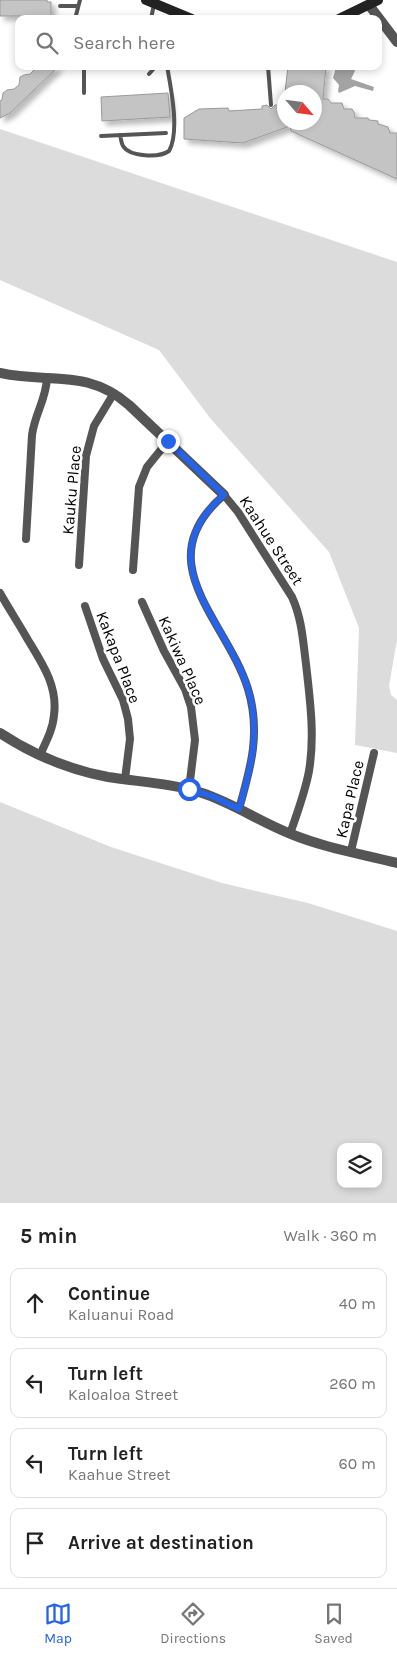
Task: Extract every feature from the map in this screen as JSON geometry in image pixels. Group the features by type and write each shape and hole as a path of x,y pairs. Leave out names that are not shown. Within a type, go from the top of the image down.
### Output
{"main road":[{"path":"150,2 182,15"},
{"path":"347,15 373,3"}],"street":[{"path":"373,3 380,15"},
{"path":"382,18 397,42"},
{"name":"Kaahue Street","path":"0,373 84,381 114,393 168,441 224,495 238,512 292,597 302,628 312,715 312,745 306,786 290,834"},
{"path":"26,540 32,435 35,420 45,396 47,378"},
{"name":"Kauku Place","path":"79,565 86,456 94,426 114,393"},
{"path":"133,570 139,486 147,467 168,441"},
{"path":"224,495 210,506 200,522 193,540 191,559 196,586 238,663 252,703 255,730 254,752 239,809"},
{"path":"0,593 47,671 52,686 55,701 54,716 51,730 40,755"},
{"name":"Kakiwa Place","path":"142,602 191,707 195,740 189,789"},
{"name":"Kakapa Place","path":"85,606 103,660 123,700 128,718 130,739 125,779"},
{"path":"0,733 40,755 89,772 189,789 214,797 290,834 397,863"},
{"name":"Kapa Place","path":"351,851 374,753"}],"lane":[{"path":"77,15 80,0"},
{"path":"150,2 152,15"},
{"path":"60,6 78,6"},
{"path":"84,70 84,93"},
{"path":"149,74 152,70"},
{"path":"120,134 122,145 127,150 138,154 154,156 169,151 173,143 174,119 168,70"},
{"path":"268,70 271,105"},
{"path":"101,136 166,133"}],"shaded area":[{"path":"354,70 351,79 374,87 373,91 355,86 339,93 339,85 333,78 335,71"},
{"path":"0,129 397,262 397,640 389,686 391,695 397,700 397,753 355,745 359,628 329,552 210,418 159,350 0,280"},
{"path":"0,802 111,847 222,883 308,903 397,931 397,1203 0,1203"}],"building":[{"path":"0,0 47,0 47,2 51,2 51,15 0,16"},
{"path":"34,70 55,70 10,113 0,118 0,101 2,100 3,93 19,85 20,77 30,74"},
{"path":"288,70 326,70 323,99 328,99 331,103 342,103 344,109 352,109 355,118 368,118 369,120 378,121 378,124 388,127 390,133 397,133 397,179 291,131 322,130 322,85 286,85"},
{"path":"168,93 170,117 102,121 101,97"},
{"path":"267,105 271,109 277,105 277,130 279,130 243,143 184,139 184,118 199,109 228,108 229,111 262,109 262,106"}],"route":[{"path":"168,441 224,495 210,506 196,531 191,549 193,577 200,595 244,676 252,703 255,730 253,758 239,809 214,797 189,789"}]}
